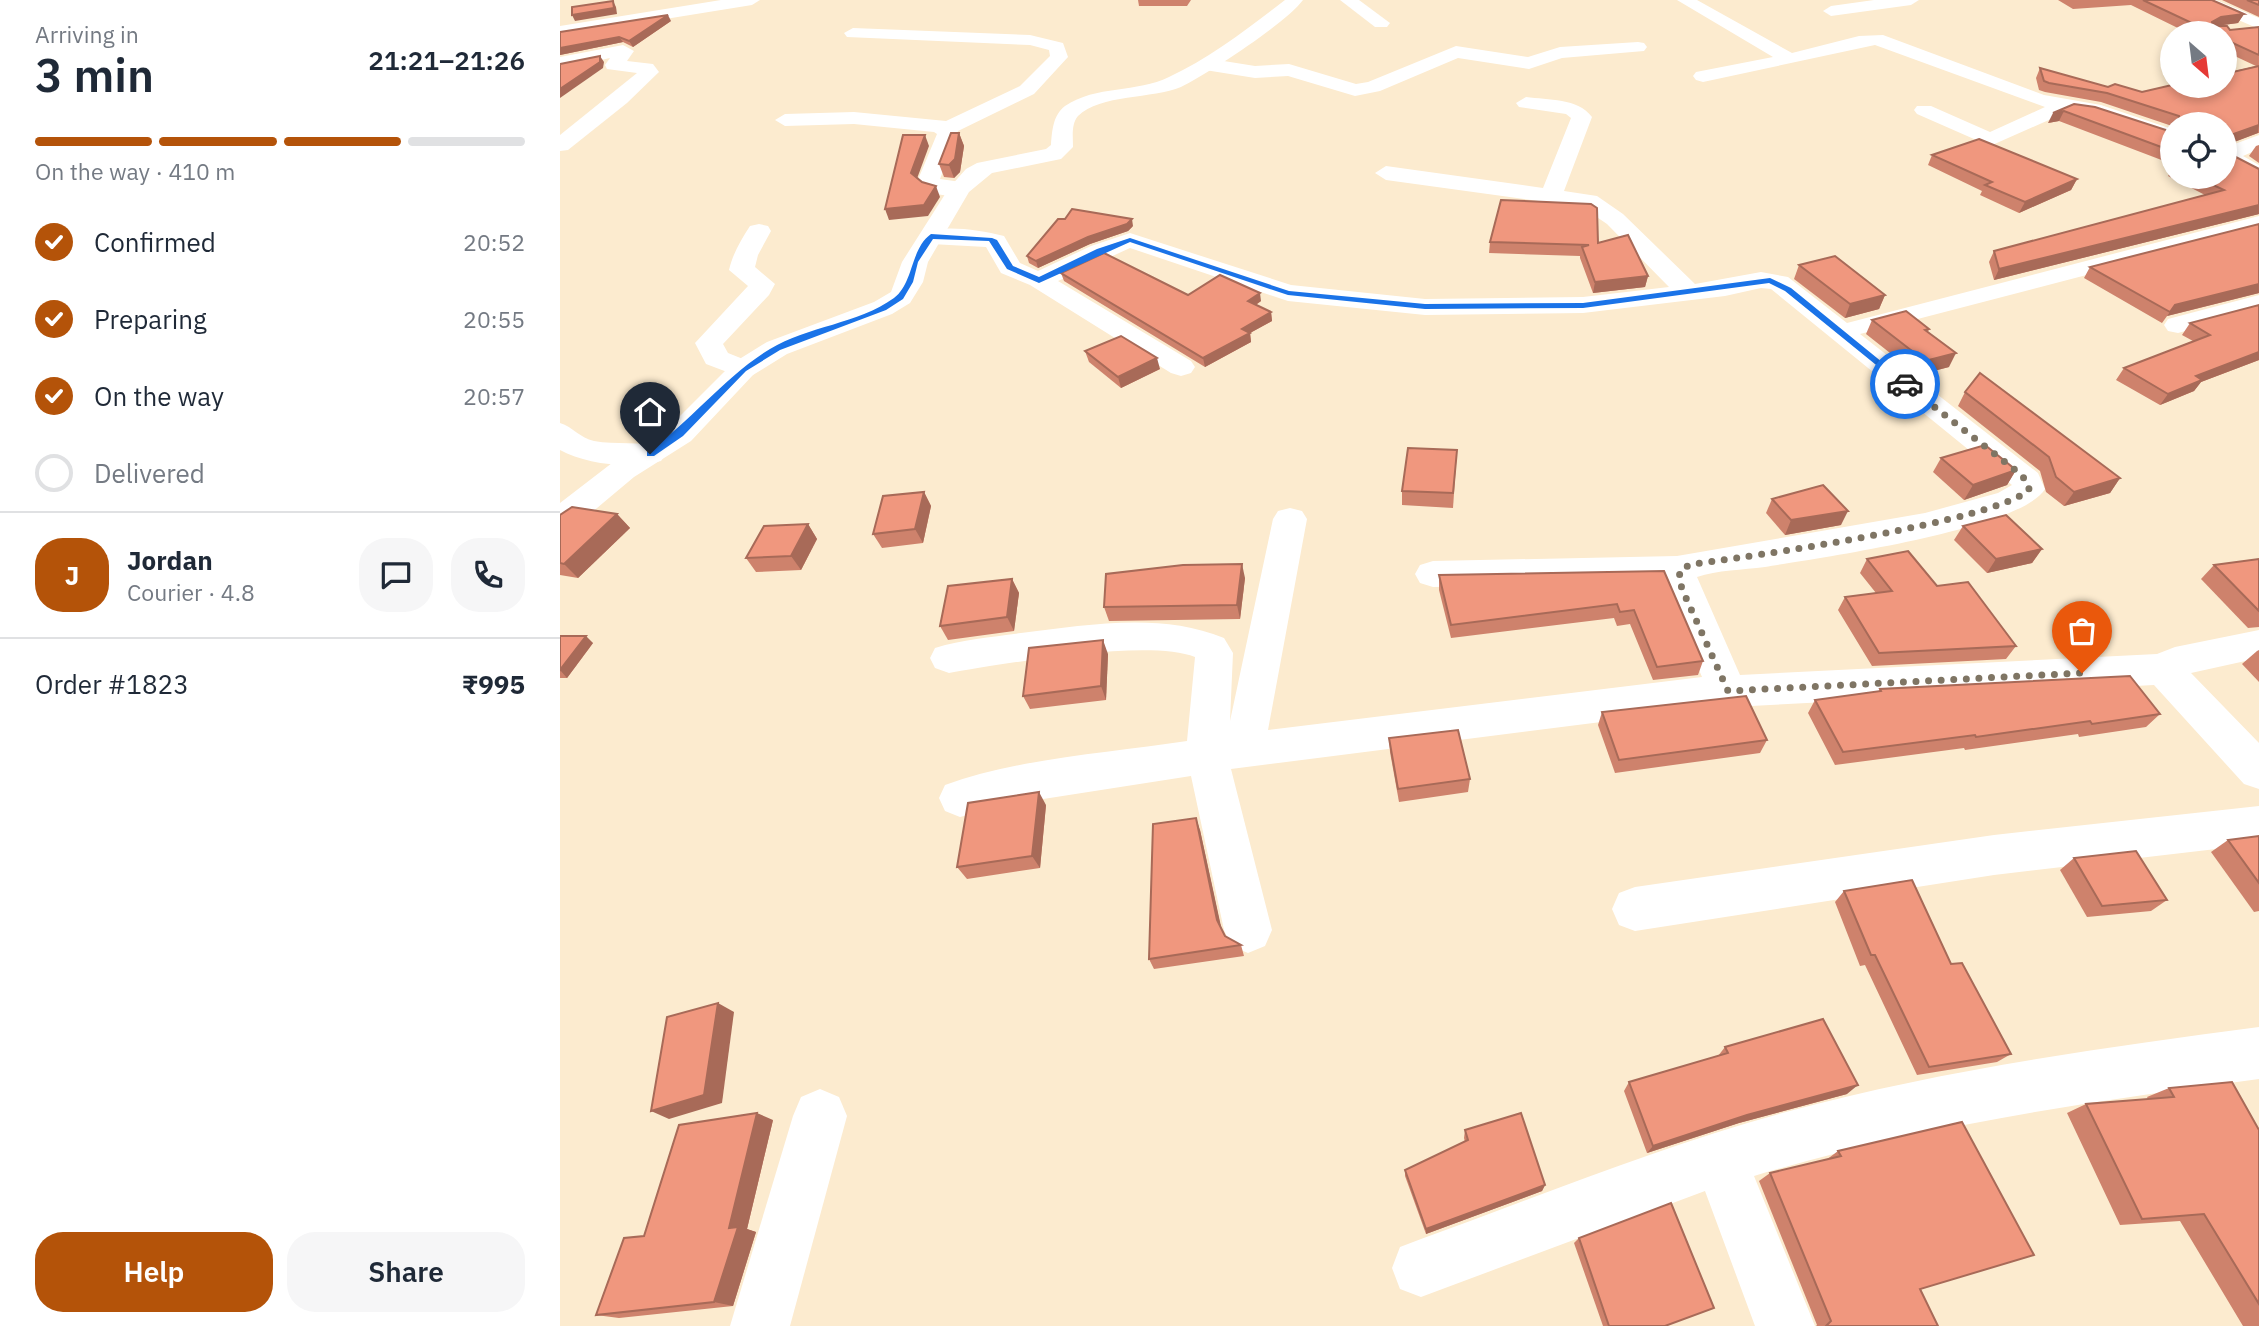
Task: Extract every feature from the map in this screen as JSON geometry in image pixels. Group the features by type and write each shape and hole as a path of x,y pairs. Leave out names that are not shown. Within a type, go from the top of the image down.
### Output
{"street":[{"path":"561,33 752,0"},
{"path":"560,521 623,470 680,434 743,369 777,348 883,308 901,297 910,282 915,262 960,188 985,168 1053,154 1064,141 1065,120 1071,111 1084,103 1159,88 1205,64 1257,31 1294,0"},
{"path":"1348,0 1381,23"},
{"path":"1685,0 1790,59"},
{"path":"1813,0 1877,39 2033,97 2094,109 2160,132"},
{"path":"1831,12 1911,0"},
{"path":"2201,0 2258,24"},
{"path":"616,3 619,23"},
{"path":"2237,30 2258,24"},
{"path":"785,120 854,118 946,129 1036,85 1059,57 1057,47 1030,40 853,33"},
{"path":"1703,76 1877,39"},
{"path":"1205,64 1255,72 1289,70 1355,90 1373,87 1456,52 1529,63 1560,53 1639,47"},
{"path":"560,63 622,50 625,51 614,65 646,68 649,72 620,99 560,145"},
{"path":"1525,103 1572,109 1582,117 1551,195"},
{"path":"1924,110 1990,140 2068,104"},
{"path":"946,129 946,137 928,182 940,187 960,188"},
{"path":"2237,150 2259,141"},
{"path":"2237,162 2259,174"},
{"path":"1386,173 1589,201 1600,207 1688,291"},
{"path":"1840,331 2259,223"},
{"path":"743,369 716,358 709,343 760,289 762,284 742,270 746,255 759,231"},
{"path":"931,236 995,241 1010,268 1039,280 1181,367"},
{"path":"1039,280 1130,240 1183,256 1264,287 1333,299 1425,307 1524,307 1615,302 1770,280 1788,289 2014,469 2027,481 2029,489 2022,498 2010,503 1948,518 1802,550 1692,564 1681,569 1433,574"},
{"path":"2178,325 2259,303"},
{"path":"560,433 573,445 590,450 650,454"},
{"path":"1226,752 1290,519"},
{"path":"1681,569 1679,577 1682,589 1728,691"},
{"path":"950,658 1050,643 1155,639 1206,643 1214,653 1248,930"},
{"path":"960,798 1012,786 1226,752 1728,691 2163,669 2175,662 2259,643"},
{"path":"2163,669 2259,771"},
{"path":"1635,909 1994,855 2259,825"},
{"path":"1421,1268 1720,1159 1873,1118 1978,1097 2259,1053"},
{"path":"760,1326 820,1116"},
{"path":"1720,1159 1784,1326"}],"building":[{"path":"2143,0 2212,0 2244,14 2221,17 2214,21 2188,21"},
{"path":"613,1 614,8 572,15 572,7"},
{"path":"668,15 629,41 619,37 560,48 560,32"},
{"path":"2259,27 2259,55 2237,45 2237,29"},
{"path":"600,56 600,62 560,89 560,64"},
{"path":"2259,66 2259,125 2237,133 2237,112 2166,112 2107,93 2049,83 2044,81 2040,68 2108,87 2115,84 2142,92 2160,88 2160,98 2237,98 2237,71"},
{"path":"2074,104 2095,107 2160,128 2160,147 2064,111 2053,113"},
{"path":"951,133 959,133 955,159 949,165 939,164"},
{"path":"903,135 925,135 911,173 922,182 936,186 924,205 885,209"},
{"path":"1979,139 2077,179 2025,202 1985,185 1992,182 1932,155"},
{"path":"2237,158 2259,169 2259,205 1999,269 1994,251 2224,190 2222,189 2237,189"},
{"path":"1501,200 1591,204 1597,208 1598,243 1628,235 1648,276 1595,282 1582,247 1589,245 1490,242"},
{"path":"1072,209 1132,219 1127,224 1088,237 1036,261 1027,256 1058,219 1065,219"},
{"path":"2259,224 2259,284 2175,305 2170,312 2090,267"},
{"path":"1104,253 1188,295 1220,275 1260,293 1248,301 1271,312 1242,329 1250,333 1203,358 1061,273"},
{"path":"1835,256 1885,295 1850,304 1799,265"},
{"path":"2259,305 2259,352 2196,376 2202,380 2168,394 2124,368 2210,335 2190,323"},
{"path":"1906,311 1929,329 1925,330 1956,353 1925,361 1872,320"},
{"path":"1121,336 1157,358 1118,377 1085,351"},
{"path":"1980,373 2120,478 2074,492 2056,477 2049,457 1965,392"},
{"path":"1985,445 2016,470 1973,485 1941,458"},
{"path":"1408,448 1457,450 1453,493 1402,491"},
{"path":"1823,485 1848,511 1791,520 1772,499"},
{"path":"924,492 915,529 873,534 883,496"},
{"path":"572,507 617,514 564,564 560,563 560,515"},
{"path":"2006,515 2042,549 1996,559 1963,526"},
{"path":"808,524 791,556 746,558 764,526"},
{"path":"1908,551 1937,586 1968,582 2016,646 1879,653 1845,597 1892,591 1867,559"},
{"path":"2259,559 2259,611 2214,565"},
{"path":"1242,564 1237,605 1104,607 1106,574 1183,565"},
{"path":"1664,571 1703,661 1657,667 1634,610 1620,612 1617,604 1451,625 1439,575"},
{"path":"1012,579 1007,617 940,626 948,586"},
{"path":"560,636 586,636 560,670"},
{"path":"1103,640 1101,686 1023,696 1029,648"},
{"path":"2130,676 2160,714 1843,752 1815,700 1881,691 1880,689"},
{"path":"1746,696 1767,740 1619,760 1602,712"},
{"path":"1458,730 1470,779 1398,789 1389,738"},
{"path":"1039,792 1032,856 957,867 968,803"},
{"path":"1196,818 1217,920 1225,936 1241,945 1149,959 1153,824"},
{"path":"2259,836 2259,883 2228,840"},
{"path":"2136,851 2167,900 2102,906 2074,858"},
{"path":"1912,880 1951,964 1962,963 2011,1054 1929,1067 1875,955 1871,955 1844,891"},
{"path":"718,1003 704,1095 651,1111 667,1017"},
{"path":"1823,1019 1858,1085 1747,1115 1653,1146 1629,1082 1728,1053 1725,1047"},
{"path":"2232,1082 2259,1130 2259,1304 2204,1214 2142,1219 2086,1104 2174,1097 2169,1088"},
{"path":"757,1113 729,1228 738,1227 714,1302 596,1315 624,1238 644,1236 679,1125"},
{"path":"1521,1113 1545,1185 1426,1229 1405,1170 1468,1140 1465,1130"},
{"path":"1962,1122 2034,1255 1920,1289 1938,1326 1826,1326 1831,1321 1770,1173 1841,1156 1838,1151"},
{"path":"1671,1203 1714,1308 1665,1326 1609,1326 1579,1238"}],"way so far":[{"path":"1905,384 2014,469 2027,481 2029,489 2022,498 2010,503 1948,518 1802,550 1692,564 1681,569 1679,577 1682,589 1728,691 2082,673"}],"route":[{"path":"650,454 680,434 743,369 777,348 883,308 901,297 910,282 915,262 931,236 995,241 1010,268 1039,280 1130,240 1288,293 1425,307 1583,305 1770,280 1788,289 1905,384"}]}
